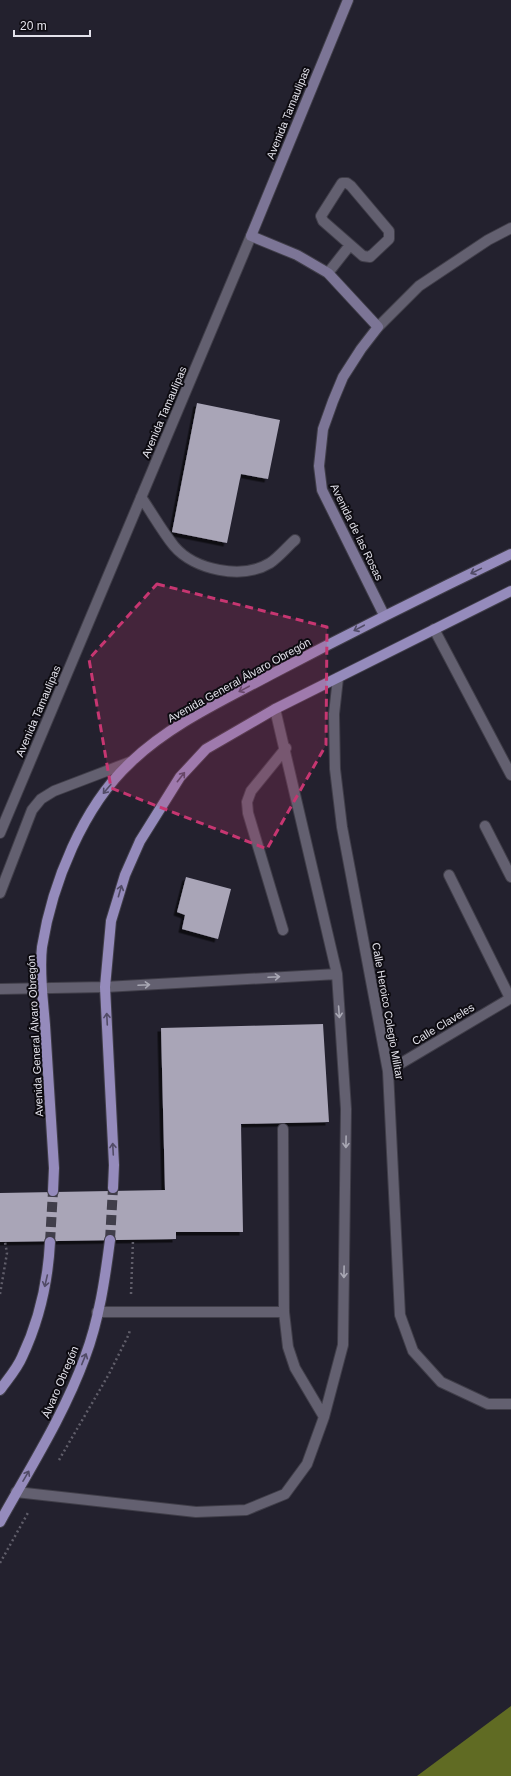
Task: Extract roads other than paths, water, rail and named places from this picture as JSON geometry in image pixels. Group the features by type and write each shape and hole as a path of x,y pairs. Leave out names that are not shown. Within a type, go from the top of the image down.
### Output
{"main road":[{"name":"Avenida General Álvaro Obregón","path":"53,1191 54,1168 42,988 42,949 52,900 83,827 103,793 130,762 173,728 384,615 511,554"},
{"path":"113,1188 114,1165 105,987 111,921 125,875 140,841 180,777 206,749 275,709 511,591"},
{"name":"Álvaro Obregón","path":"0,1522 57,1421 86,1356 104,1285 110,1240"},
{"path":"0,1390 22,1358 38,1314 49,1269 50,1242"}],"street":[{"name":"Avenida Tamaulipas","path":"0,833 142,497 348,0"},
{"path":"342,183 347,183 351,186 389,231 390,236 389,239 370,257 363,256 350,245 323,221 321,216 342,183"},
{"name":"Avenida de las Rosas","path":"384,615 322,490 319,466 323,429 343,377 361,349 378,327 419,286 482,244 511,228"},
{"path":"251,236 296,255 328,273 378,327"},
{"path":"328,273 350,245"},
{"path":"142,497 174,546 189,560 218,570 245,571 270,563 296,540"},
{"path":"434,629 511,775"},
{"name":"Calle Heroico Colegio Militar","path":"338,678 334,714 335,769 342,827 388,1071 400,1315 413,1351 441,1382 488,1404 511,1404"},
{"path":"16,1492 196,1512 246,1510 285,1494 307,1464 324,1417 343,1345 346,1109 337,974 286,748 275,709"},
{"path":"283,930 248,813 247,802 251,791 286,748"},
{"path":"0,893 32,810 41,799 54,791 130,762"},
{"path":"485,826 511,877"},
{"path":"449,875 511,998"},
{"path":"0,989 105,987 337,974"},
{"name":"Calle Claveles","path":"388,1071 511,998"},
{"path":"283,1129 284,1312 288,1347 295,1368 324,1417"},
{"path":"97,1312 284,1312"}],"tunnel":[{"path":"110,1240 113,1188"},
{"path":"50,1242 53,1191"}]}
